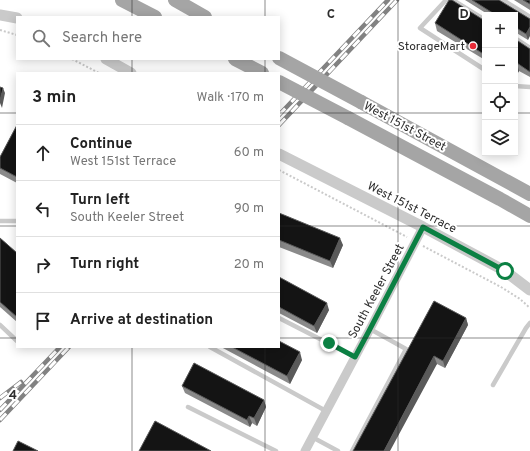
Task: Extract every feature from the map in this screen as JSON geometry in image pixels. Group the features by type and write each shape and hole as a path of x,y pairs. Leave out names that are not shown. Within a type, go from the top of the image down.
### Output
{"main road":[{"path":"122,0 153,16"},
{"path":"174,0 203,16"},
{"name":"West 151st Street","path":"280,59 530,194"},
{"path":"237,60 260,72"},
{"name":"West 151st Street","path":"280,83 530,216"}],"street":[{"path":"0,15 16,18"},
{"path":"108,60 126,72"},
{"name":"West 151st Terrace","path":"280,155 423,227 505,271 530,290"},
{"name":"South Keeler Street","path":"305,451 423,227"}],"lane":[{"path":"446,0 420,28 482,68"},
{"path":"453,0 482,18"},
{"path":"503,0 530,17"},
{"path":"518,40 530,48"},
{"path":"518,86 530,87"},
{"path":"0,221 16,221"},
{"path":"280,319 355,357"},
{"path":"493,385 530,323"},
{"path":"0,324 16,340"},
{"path":"352,451 406,349 370,329"},
{"path":"212,348 326,411"},
{"path":"188,408 276,451"},
{"path":"312,437 338,451"}],"path":[{"path":"0,30 16,35"},
{"path":"74,60 97,72"}],"building":[{"name":"StorageMart","path":"449,0 452,0 482,19 482,53 435,23"},
{"path":"472,0 499,0 530,19 530,27 526,34 518,29 518,12 491,12"},
{"path":"523,0 530,0 530,4"},
{"path":"518,41 530,49 530,72 518,64"},
{"path":"0,87 3,88 0,101"},
{"path":"16,127 16,176 0,168 0,157"},
{"path":"280,213 340,238 330,261 280,240"},
{"path":"0,238 16,252 16,316 0,302"},
{"path":"280,278 327,303 314,326 280,308"},
{"path":"434,301 466,318 443,361 434,356 384,451 353,451"},
{"path":"280,342 300,352 287,376 234,348 280,348"},
{"path":"194,363 264,400 254,418 249,416 247,420 182,386"},
{"path":"155,421 211,451 139,451"},
{"path":"18,441 38,451 13,451"}],"railway":[{"path":"280,114 388,0"},
{"path":"280,124 397,0"},
{"path":"0,410 59,348"},
{"path":"0,420 68,348"},
{"path":"0,398 21,382"}],"place":[{"name":"StorageMart","path":"473,46"}],"route":[{"path":"329,343 355,357 423,227 505,271"}]}
